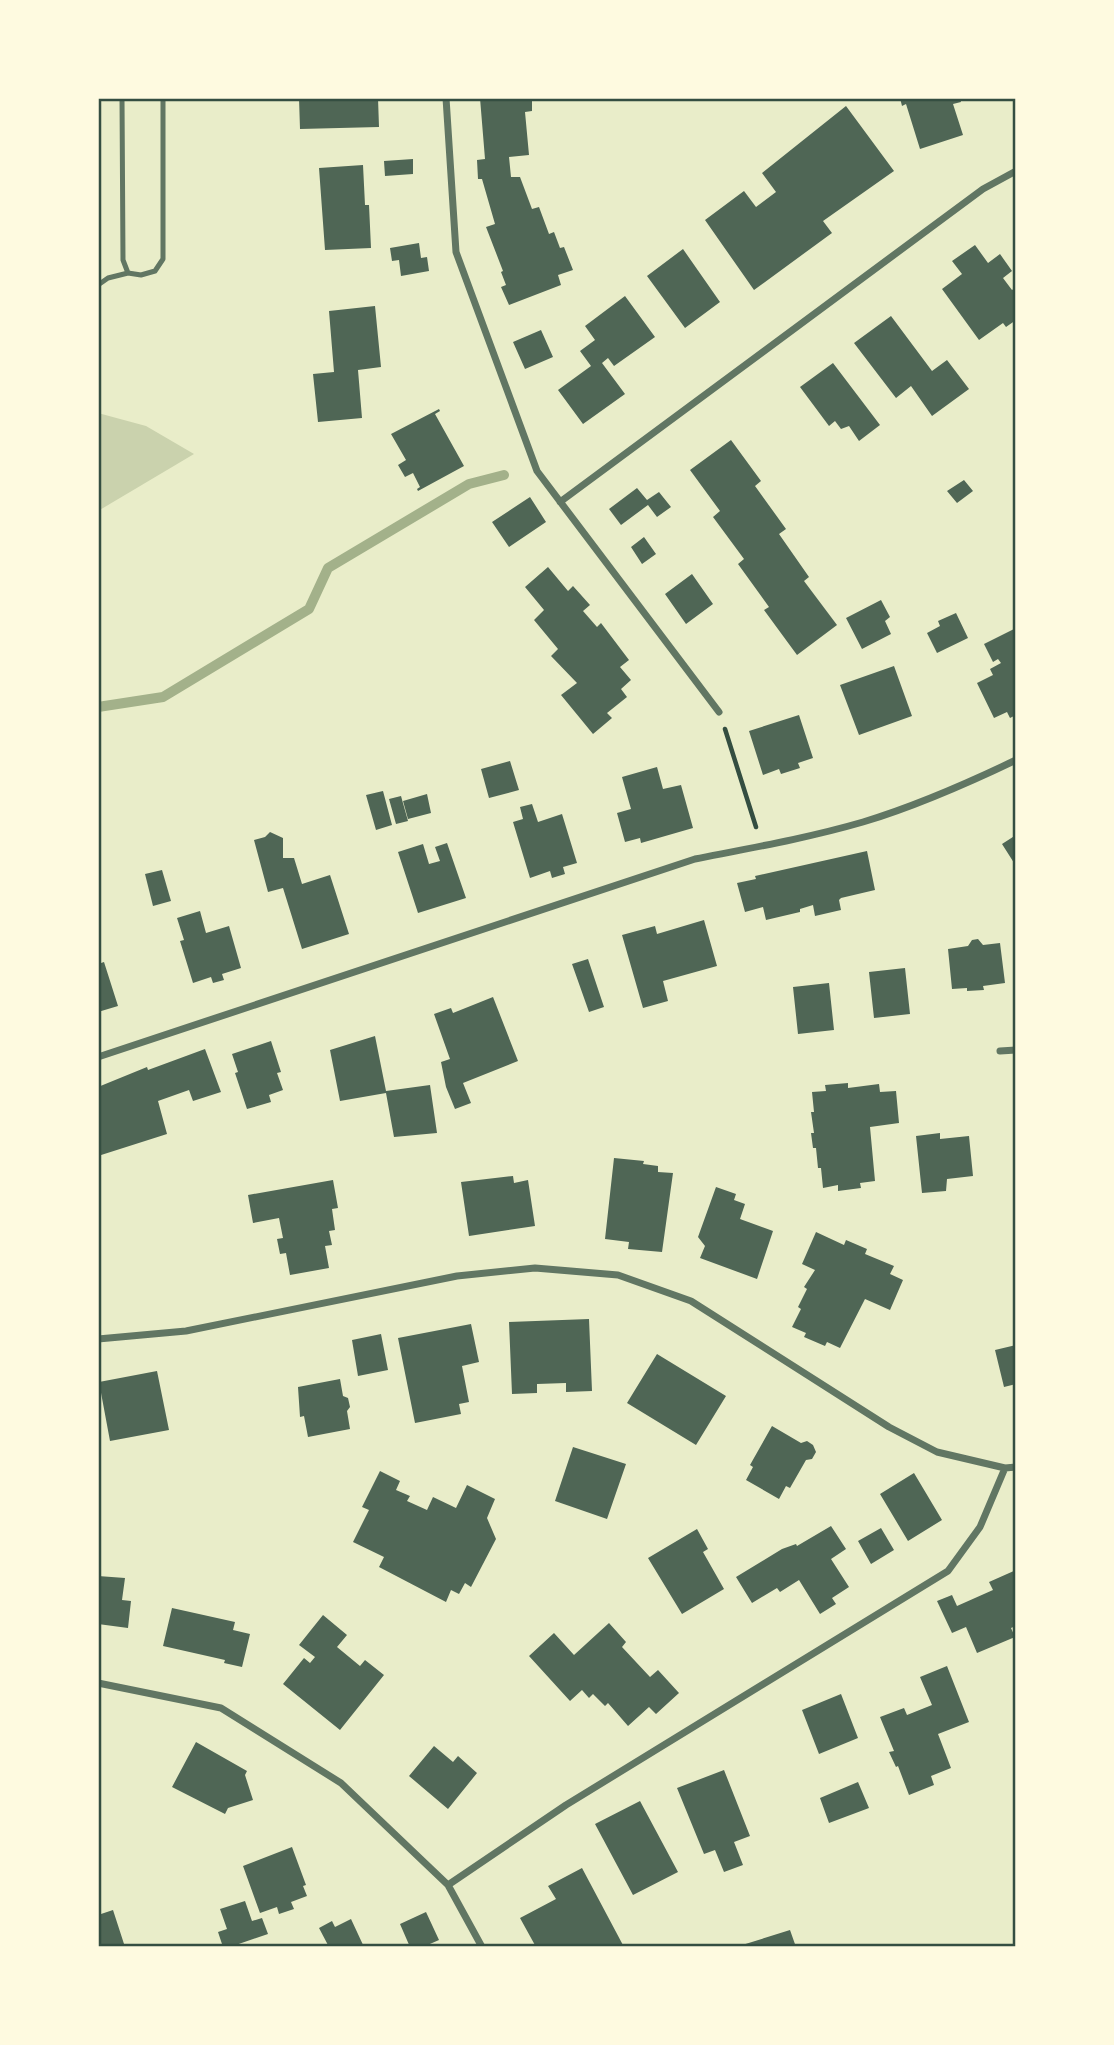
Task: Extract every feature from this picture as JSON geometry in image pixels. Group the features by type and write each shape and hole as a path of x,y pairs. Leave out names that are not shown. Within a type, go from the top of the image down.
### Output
{"street":[{"path":"446,98 456,252 537,471 719,712"},
{"path":"560,502 983,189 1016,171"},
{"path":"98,1058 695,859 863,822 945,793 1016,760"},
{"path":"1000,1051 1016,1050"},
{"path":"98,1339 186,1331 457,1276 535,1268 618,1275 691,1301 888,1427 937,1452 1005,1468 1016,1467"},
{"path":"448,1885 566,1805 948,1571 980,1527 1005,1468"},
{"path":"98,1683 221,1708 341,1783 448,1885 482,1947"}],"lane":[{"path":"122,98 123,260 128,272"},
{"path":"98,285 108,278 128,272 141,275 155,271 163,259 163,98"}],"path":[{"path":"719,712 762,846"}],"green space":[{"path":"98,413 146,426 194,454 98,511"}],"building":[{"path":"299,98 378,98 379,127 300,129"},
{"path":"480,98 532,98 532,111 525,112 529,155 509,157 511,177 520,177 532,209 539,207 549,234 554,232 560,248 564,247 573,270 558,275 561,285 509,305 501,287 506,285 501,272 503,271 486,227 495,224 482,179 478,179 477,160 485,159"},
{"path":"900,98 960,98 961,102 953,104 963,135 920,149 906,104 902,106"},
{"path":"846,106 894,171 823,221 832,233 754,290 705,220 744,191 756,207 776,192 762,173"},
{"path":"413,159 413,174 385,176 384,161"},
{"path":"363,165 365,205 369,205 371,248 325,250 319,168"},
{"path":"419,243 421,258 427,257 429,271 401,276 399,260 392,261 390,248"},
{"path":"975,245 988,263 1000,254 1012,271 1003,278 1012,290 1016,290 1016,320 1006,327 1003,323 979,340 942,289 962,274 952,261"},
{"path":"683,249 720,302 685,328 647,276"},
{"path":"625,296 655,337 614,366 608,358 602,363 625,394 583,424 558,390 591,366 580,351 595,340 585,326"},
{"path":"375,306 381,367 358,370 362,418 318,422 313,374 334,372 329,311"},
{"path":"891,316 932,371 947,360 969,389 932,416 911,386 896,398 854,343"},
{"path":"541,330 553,357 525,369 513,342"},
{"path":"833,363 880,425 859,441 849,426 841,429 835,421 829,426 800,387"},
{"path":"439,409 435,414 464,466 418,491 420,487 413,473 405,477 398,465 406,460 391,434"},
{"path":"731,440 761,481 755,486 786,529 779,534 809,577 804,581 837,625 797,655 764,610 769,607 738,564 744,559 713,517 720,511 690,470"},
{"path":"964,480 973,491 957,503 947,491"},
{"path":"637,488 647,500 659,492 671,507 657,517 648,505 621,525 609,509"},
{"path":"530,497 546,522 509,547 492,522"},
{"path":"644,537 656,554 642,564 631,547"},
{"path":"548,567 568,591 573,586 590,605 583,611 597,627 601,623 629,660 620,667 631,680 621,689 627,697 607,713 612,718 593,734 561,695 577,683 551,656 558,649 534,620 544,610 525,587"},
{"path":"692,574 713,604 686,624 665,594"},
{"path":"881,600 890,617 885,621 891,634 862,649 846,618"},
{"path":"956,613 968,638 937,653 927,633 940,626 938,621"},
{"path":"1016,628 1016,715 1010,718 1007,712 994,718 977,683 993,675 990,669 1001,663 998,659 993,662 984,644"},
{"path":"894,666 912,716 859,735 840,685"},
{"path":"799,715 813,758 798,763 800,768 781,774 779,769 763,775 749,731"},
{"path":"510,761 519,790 489,798 481,769"},
{"path":"657,767 663,789 681,785 693,828 641,843 640,838 625,842 617,813 631,809 622,777"},
{"path":"383,791 392,825 376,830 366,795"},
{"path":"427,794 431,813 408,819 403,801"},
{"path":"401,796 408,821 396,824 389,799"},
{"path":"532,804 538,822 562,814 577,863 563,867 565,874 552,878 550,871 530,878 513,822 523,819 520,807"},
{"path":"270,832 283,838 283,858 294,858 302,884 330,875 349,934 302,949 283,888 268,892 254,840 265,837"},
{"path":"1016,835 1016,866 1002,844"},
{"path":"447,843 466,898 418,913 398,852 423,844 429,864 440,861 435,847"},
{"path":"867,851 875,890 841,898 841,910 815,916 813,905 800,909 800,912 766,920 763,907 745,912 737,883 756,879 755,876"},
{"path":"162,870 171,901 153,906 145,874"},
{"path":"200,911 206,933 229,926 241,968 222,974 224,980 213,983 211,977 193,983 180,941 184,940 177,918"},
{"path":"704,920 717,966 663,981 668,1001 643,1008 622,935 655,926 657,934"},
{"path":"978,939 983,945 1000,943 1005,983 983,986 984,990 952,989 948,949 968,946 972,940"},
{"path":"588,959 604,1007 589,1012 572,964"},
{"path":"104,962 118,1006 98,1012 98,964"},
{"path":"905,968 910,1014 874,1018 869,972"},
{"path":"829,983 834,1030 798,1034 793,987"},
{"path":"493,997 518,1061 463,1083 471,1103 455,1109 446,1087 441,1062 450,1059 434,1014 451,1008 453,1013"},
{"path":"375,1036 386,1091 430,1085 437,1133 394,1137 386,1093 340,1101 330,1050"},
{"path":"271,1041 281,1072 277,1073 283,1090 269,1095 271,1102 247,1109 235,1073 238,1072 232,1054"},
{"path":"205,1049 221,1092 193,1101 189,1090 158,1101 167,1134 98,1156 98,1087 147,1067 148,1070"},
{"path":"848,1083 848,1088 879,1084 880,1092 896,1091 899,1123 870,1127 875,1181 860,1183 861,1188 838,1191 838,1185 823,1188 821,1168 818,1168 811,1133 814,1133 812,1092 826,1091 825,1085"},
{"path":"940,1133 940,1139 969,1136 973,1176 947,1179 946,1191 922,1193 916,1136"},
{"path":"614,1158 644,1161 643,1164 658,1166 658,1172 673,1173 662,1252 628,1249 629,1242 605,1239"},
{"path":"513,1176 514,1183 528,1180 535,1226 469,1236 461,1182"},
{"path":"333,1180 338,1208 332,1209 335,1230 329,1231 332,1245 325,1246 329,1268 290,1275 286,1253 280,1254 277,1239 283,1238 279,1218 253,1223 248,1195"},
{"path":"716,1187 736,1194 734,1200 745,1204 740,1219 773,1231 757,1279 700,1258 705,1246 698,1237"},
{"path":"816,1232 844,1245 846,1240 867,1249 865,1254 894,1266 890,1274 903,1280 890,1310 865,1299 840,1348 827,1342 825,1346 804,1337 806,1333 792,1327 807,1289 804,1287 815,1270 802,1264"},
{"path":"589,1319 592,1391 566,1392 566,1383 537,1384 537,1393 512,1394 509,1322"},
{"path":"471,1324 479,1362 462,1366 469,1402 459,1404 461,1414 415,1423 398,1338"},
{"path":"381,1334 388,1370 358,1376 352,1340"},
{"path":"1016,1345 1016,1384 1004,1387 995,1350"},
{"path":"657,1354 726,1396 696,1445 627,1403"},
{"path":"157,1371 169,1430 110,1441 99,1382"},
{"path":"340,1379 343,1396 348,1398 350,1407 347,1411 350,1429 308,1437 304,1416 300,1417 298,1387"},
{"path":"772,1426 801,1443 807,1441 813,1445 816,1452 812,1459 806,1460 790,1488 786,1486 779,1499 746,1480 753,1467 750,1465"},
{"path":"573,1447 626,1464 607,1519 555,1501"},
{"path":"380,1471 400,1481 396,1490 410,1496 407,1501 427,1510 433,1497 456,1508 467,1485 495,1499 487,1518 496,1539 471,1587 465,1583 459,1594 451,1590 446,1602 379,1567 384,1557 353,1542 369,1510 362,1507"},
{"path":"914,1473 942,1520 908,1541 880,1494"},
{"path":"831,1526 846,1549 831,1559 849,1587 832,1598 836,1604 820,1614 799,1580 780,1592 777,1588 752,1603 736,1577 782,1549 796,1544 797,1546"},
{"path":"881,1528 894,1550 871,1564 858,1541"},
{"path":"697,1529 708,1549 703,1552 724,1589 682,1614 648,1558"},
{"path":"1016,1570 1016,1626 1011,1628 1015,1637 977,1653 966,1627 952,1633 937,1601 952,1595 957,1606 993,1590 989,1582"},
{"path":"98,1576 125,1578 122,1600 131,1601 128,1628 98,1624"},
{"path":"172,1608 235,1622 233,1630 250,1634 242,1667 224,1663 225,1660 163,1646"},
{"path":"323,1615 347,1635 337,1647 360,1666 365,1660 384,1675 340,1730 283,1684 304,1658 310,1663 315,1657 299,1645"},
{"path":"609,1623 626,1642 622,1647 650,1677 658,1670 679,1693 656,1714 649,1707 628,1726 608,1703 605,1706 593,1694 589,1698 582,1690 570,1701 529,1656 554,1633 574,1655"},
{"path":"947,1666 969,1722 938,1734 951,1768 931,1776 934,1785 909,1795 898,1766 896,1767 889,1752 894,1751 880,1717 904,1708 907,1715 932,1705 920,1677"},
{"path":"841,1694 858,1738 819,1754 802,1710"},
{"path":"196,1742 247,1771 245,1775 253,1800 228,1808 225,1814 172,1787"},
{"path":"434,1746 453,1762 458,1756 477,1773 448,1809 409,1776"},
{"path":"724,1770 750,1836 734,1842 743,1865 724,1872 715,1850 704,1854 677,1788"},
{"path":"858,1782 869,1808 829,1823 820,1798"},
{"path":"640,1801 678,1872 633,1895 595,1824"},
{"path":"292,1847 306,1885 303,1886 307,1896 291,1902 294,1909 279,1914 277,1907 260,1913 243,1866"},
{"path":"582,1868 624,1947 536,1947 520,1918 556,1899 548,1886"},
{"path":"245,1901 252,1921 262,1918 268,1934 223,1947 218,1932 227,1929 220,1909"},
{"path":"113,1910 125,1947 98,1947 98,1915"},
{"path":"426,1912 439,1940 423,1947 410,1947 400,1924"},
{"path":"351,1919 364,1947 329,1947 319,1928 332,1921 335,1927"},
{"path":"790,1930 796,1947 739,1947 739,1946"}],"waterway":[{"path":"98,707 163,697 309,609 328,568 469,484 504,475"}]}
